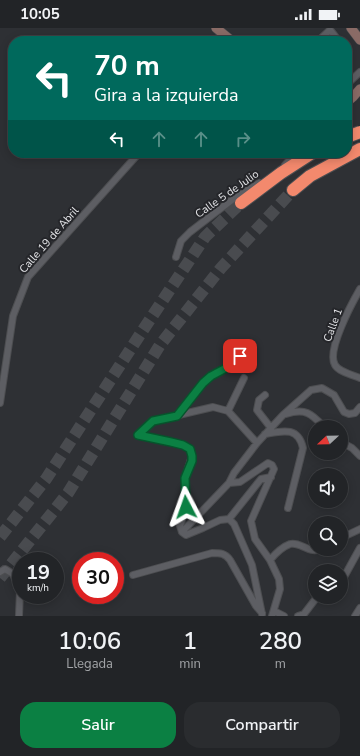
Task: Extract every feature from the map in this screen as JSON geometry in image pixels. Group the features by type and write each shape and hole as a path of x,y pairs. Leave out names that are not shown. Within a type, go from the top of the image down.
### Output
{"highway":[{"path":"240,203 281,173 298,158"},
{"path":"293,190 310,176 343,158"}],"main road":[{"path":"356,34 360,48"},
{"path":"352,99 360,89"}],"street":[{"path":"323,36 330,30 335,36"},
{"path":"352,79 360,72"},
{"name":"Calle 19 de Abril","path":"0,403 13,316 28,277 135,158"},
{"name":"Calle 5 de Julio","path":"176,257 181,241 190,232 233,199 298,158"},
{"name":"Calle 1","path":"360,289 352,302 335,343 334,362 336,367 339,369 360,378"},
{"path":"177,416 203,383 211,376 226,368 240,356"},
{"path":"228,410 244,378"},
{"path":"182,532 229,483 234,473 265,434 283,415 311,390 322,388 334,395 344,412 349,414 355,413 360,407"},
{"path":"264,395 259,400 256,410 271,428"},
{"path":"257,443 228,410 213,407 153,421 138,435 183,445 190,449 192,456 185,478 186,507 180,526 182,532 186,535 220,520 229,519 261,479 270,477"},
{"path":"283,415 296,411 305,411 312,414 318,420"},
{"path":"265,434 287,430 301,441 303,448 288,508"},
{"path":"348,446 360,456"},
{"path":"229,483 240,482 268,463 272,465 274,469 252,520 255,539 270,560 279,578 280,590 273,613 284,616"},
{"path":"229,519 234,524 252,565 263,615"},
{"path":"348,535 360,529"},
{"path":"270,560 282,548 290,544 296,544 308,549"},
{"path":"348,570 360,548"},
{"path":"133,575 212,553 221,553 227,556 230,560 256,606 263,615"},
{"path":"0,572 5,569 14,574 20,590 18,616"},
{"path":"298,616 304,614 312,604"},
{"path":"355,616 360,608"}],"tunnel":[{"path":"0,578 68,493 160,345 221,268 293,190"},
{"path":"0,537 46,479 205,237 241,203"}],"route":[{"path":"186,507 185,478 192,461 190,449 183,445 138,435 153,421 177,416 203,383 211,376 226,368 240,356"}]}
